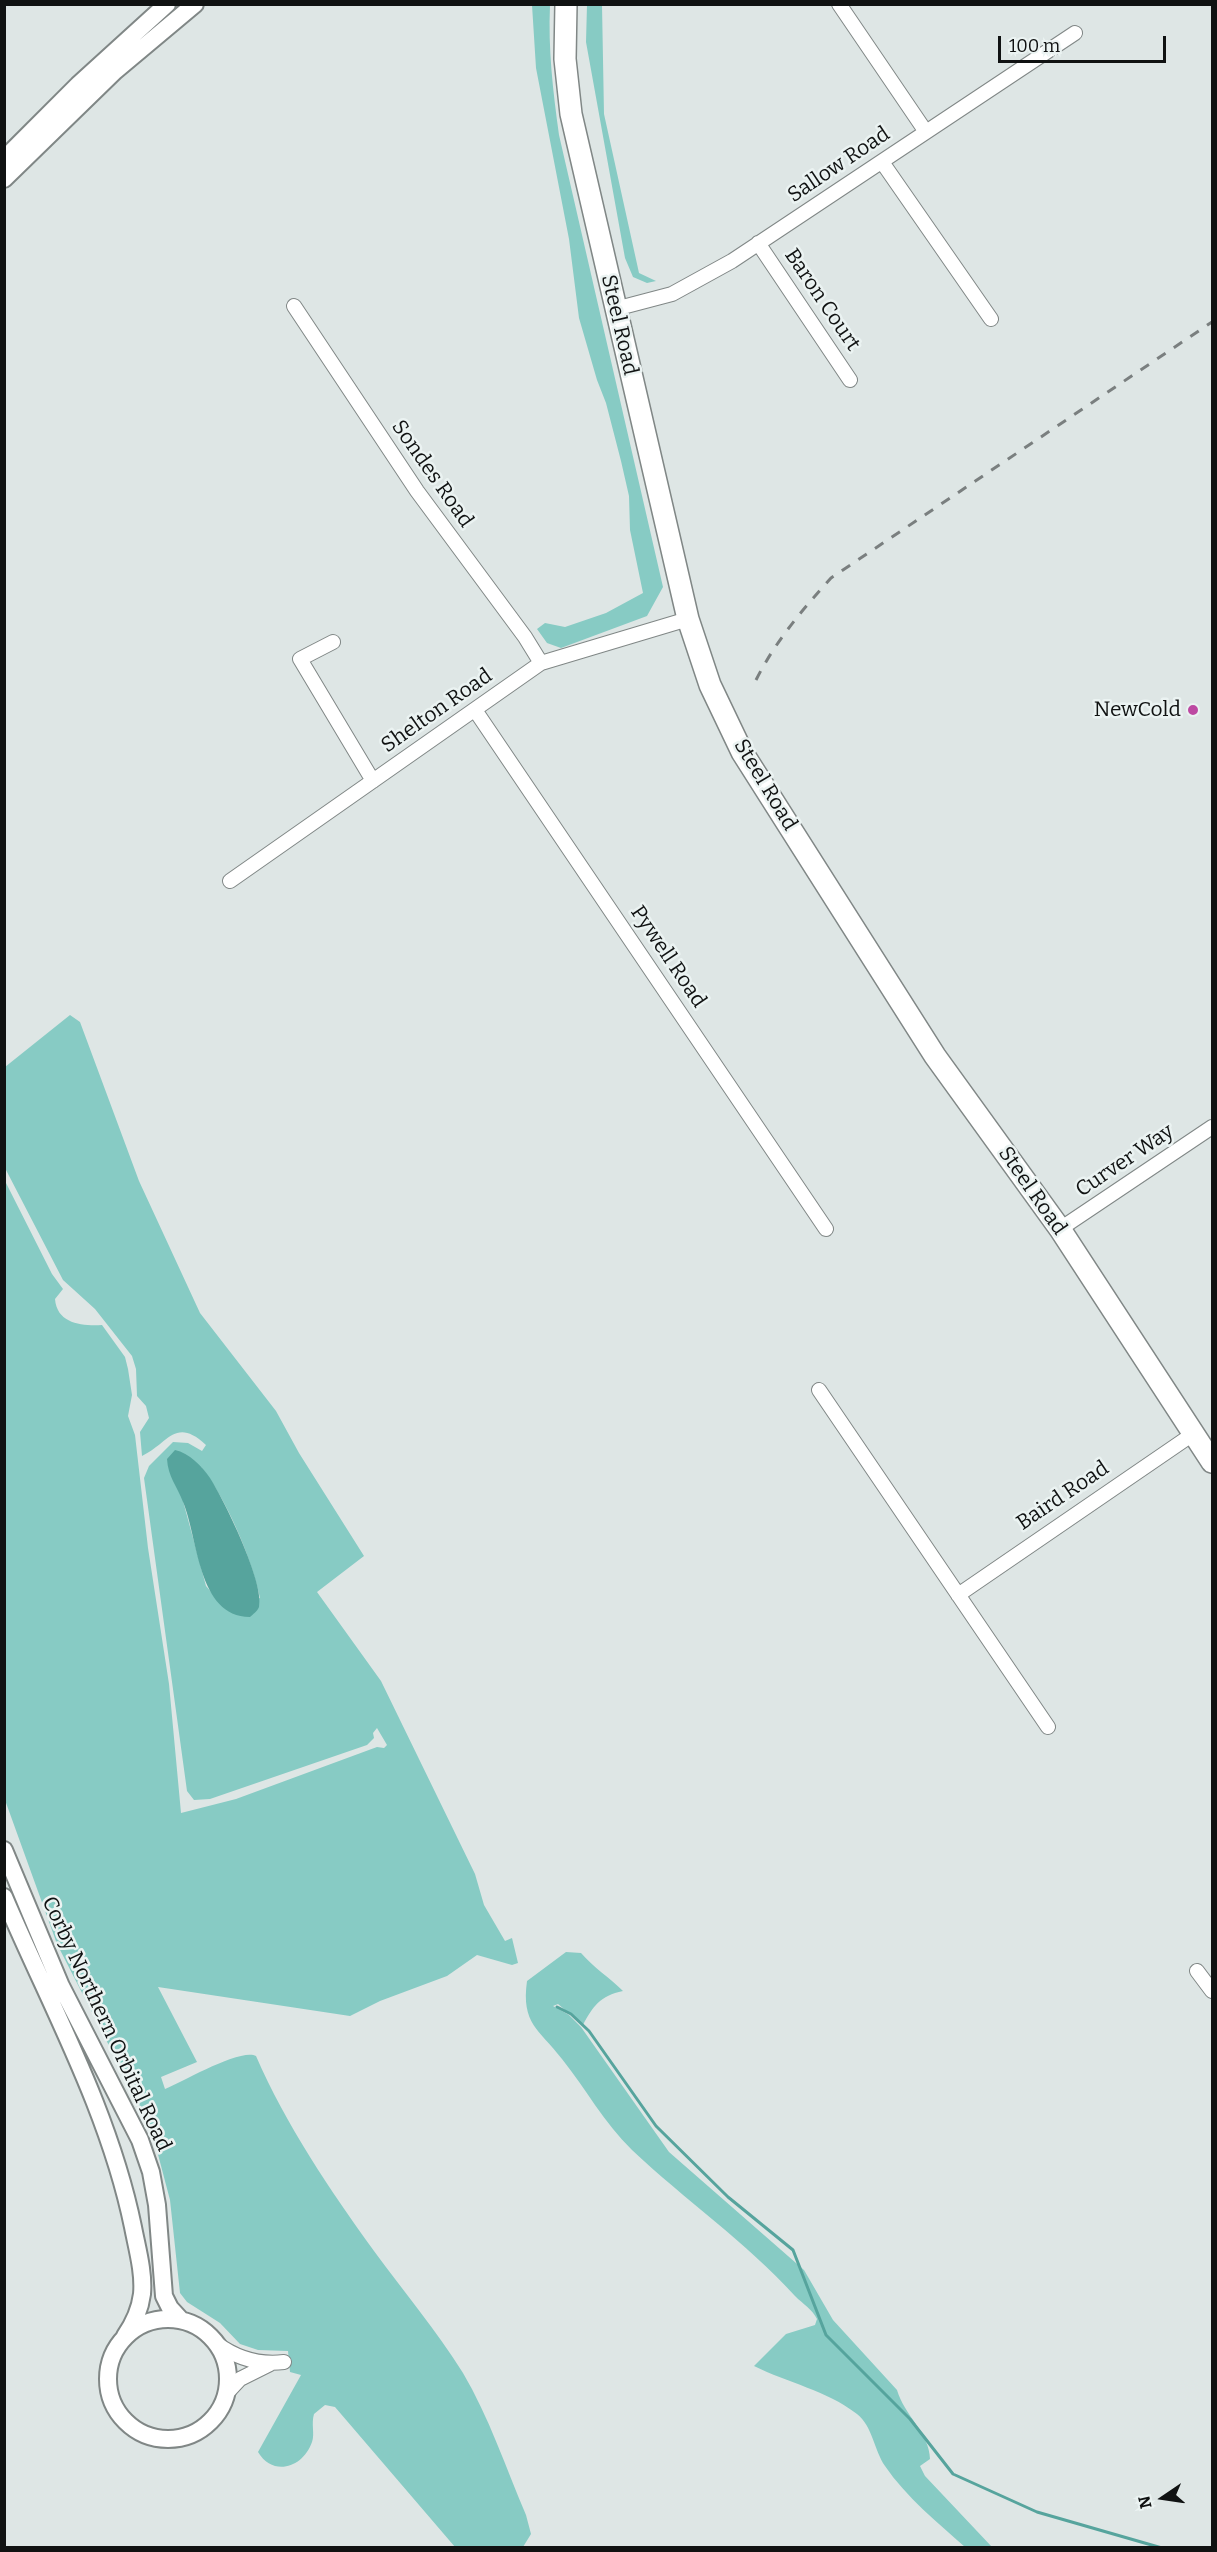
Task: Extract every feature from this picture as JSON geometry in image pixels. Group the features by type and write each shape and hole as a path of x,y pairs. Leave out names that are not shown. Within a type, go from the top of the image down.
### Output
{"main road":[{"name":"Steel Road","path":"566,4 565,59 571,114 688,619 710,685 742,752 935,1056 1060,1229 1212,1462"}],"street":[{"path":"4,159 78,85 167,4"},
{"path":"4,179 115,71 195,4"},
{"path":"839,4 926,132"},
{"name":"Sallow Road","path":"615,309 672,294 758,243 1075,33"},
{"path":"882,162 991,319"},
{"name":"Baron Court","path":"758,243 850,380"},
{"name":"Sondes Road","path":"294,306 417,491 525,637 541,663"},
{"name":"Shelton Road","path":"230,881 541,663 688,619"},
{"path":"333,642 300,658 373,781"},
{"name":"Pywell Road","path":"475,710 826,1228"},
{"name":"Curver Way","path":"1060,1229 1212,1126"},
{"path":"819,1390 1048,1727"},
{"name":"Baird Road","path":"958,1595 1193,1434"},
{"name":"Corby Northern Orbital Road","path":"4,1850 61,1986 140,2140 151,2172 157,2205 164,2296 181,2320"},
{"name":"Corby Northern Orbital Road","path":"4,1897 97,2105 125,2190 142,2273 142,2292 139,2309 125,2336"},
{"path":"1197,1971 1212,1991"},
{"path":"216,2343 225,2359 228,2376 226,2394 219,2410 207,2424 192,2434 174,2439 155,2438 137,2431 123,2420 108,2390 110,2360 125,2336 142,2324 161,2319 181,2320 195,2325 216,2343 238,2357 278,2362 240,2379 226,2394"}],"shaded area":[{"path":"532,5 550,5 552,70 559,135 663,587 647,616 561,648 547,643 537,629 545,623 565,627 606,613 643,593 630,530 629,496 621,461 606,403 579,318 569,239 536,68"},
{"path":"587,5 602,5 604,114 639,273 656,281 647,283 633,277 625,258 586,42"},
{"path":"70,1015 80,1022 139,1181 200,1313 276,1411 299,1453 364,1556 317,1592 381,1681 475,1874 484,1905 505,1941 512,1938 518,1963 512,1965 477,1955 447,1976 380,2001 350,2016 158,1987 197,2062 161,2077 165,2089 212,2066 238,2057 256,2056 281,2107 325,2181 463,2373 489,2425 526,2515 531,2534 523,2547 455,2547 335,2407 325,2405 314,2414 312,2442 308,2451 295,2463 279,2467 272,2465 258,2452 301,2375 290,2372 288,2351 258,2350 240,2344 220,2323 187,2302 180,2293 170,2200 155,2143 142,2110 57,1944 5,1800 4,1179 52,1274 63,1289 55,1299 60,1314 79,1324 102,1325 125,1357 132,1395 128,1416 135,1435 148,1548 169,1684 181,1813 236,1799 377,1747 384,1748 387,1745 377,1728 373,1733 374,1738 367,1745 210,1799 194,1800 187,1791 144,1478 149,1466 173,1442 188,1443 202,1451 206,1445 187,1433 179,1433 172,1435 142,1456 140,1432 149,1418 146,1406 137,1396 136,1369 132,1356 95,1309 63,1280 5,1168 5,1067","holes":["201,1467 237,1530 251,1565 260,1598 225,1608 206,1586 183,1501"]},
{"path":"175,1450 190,1457 207,1473 242,1542 250,1561 259,1595 259,1607 250,1617 233,1613 219,1604 209,1590 183,1502 169,1471 167,1459"},
{"path":"566,1952 581,1953 623,1991 608,1996 598,2003 583,2025 558,2004 553,2006 569,2015 581,2027 669,2152 804,2270 833,2320 897,2390 929,2450 930,2459 920,2466 925,2476 992,2547 965,2547 923,2509 885,2466 867,2425 857,2414 833,2399 754,2366 786,2334 815,2325 817,2319 810,2309 756,2257 622,2140 534,2025 527,2007 527,1981"}],"waterway":[{"path":"557,2007 571,2014 589,2031 656,2126 728,2197 793,2250 826,2335 910,2419 953,2474 1037,2512 1162,2548"}],"railway":[{"path":"756,680 790,627 831,578 1212,322"}],"place":[{"name":"NewCold","path":"1193,710"}]}
